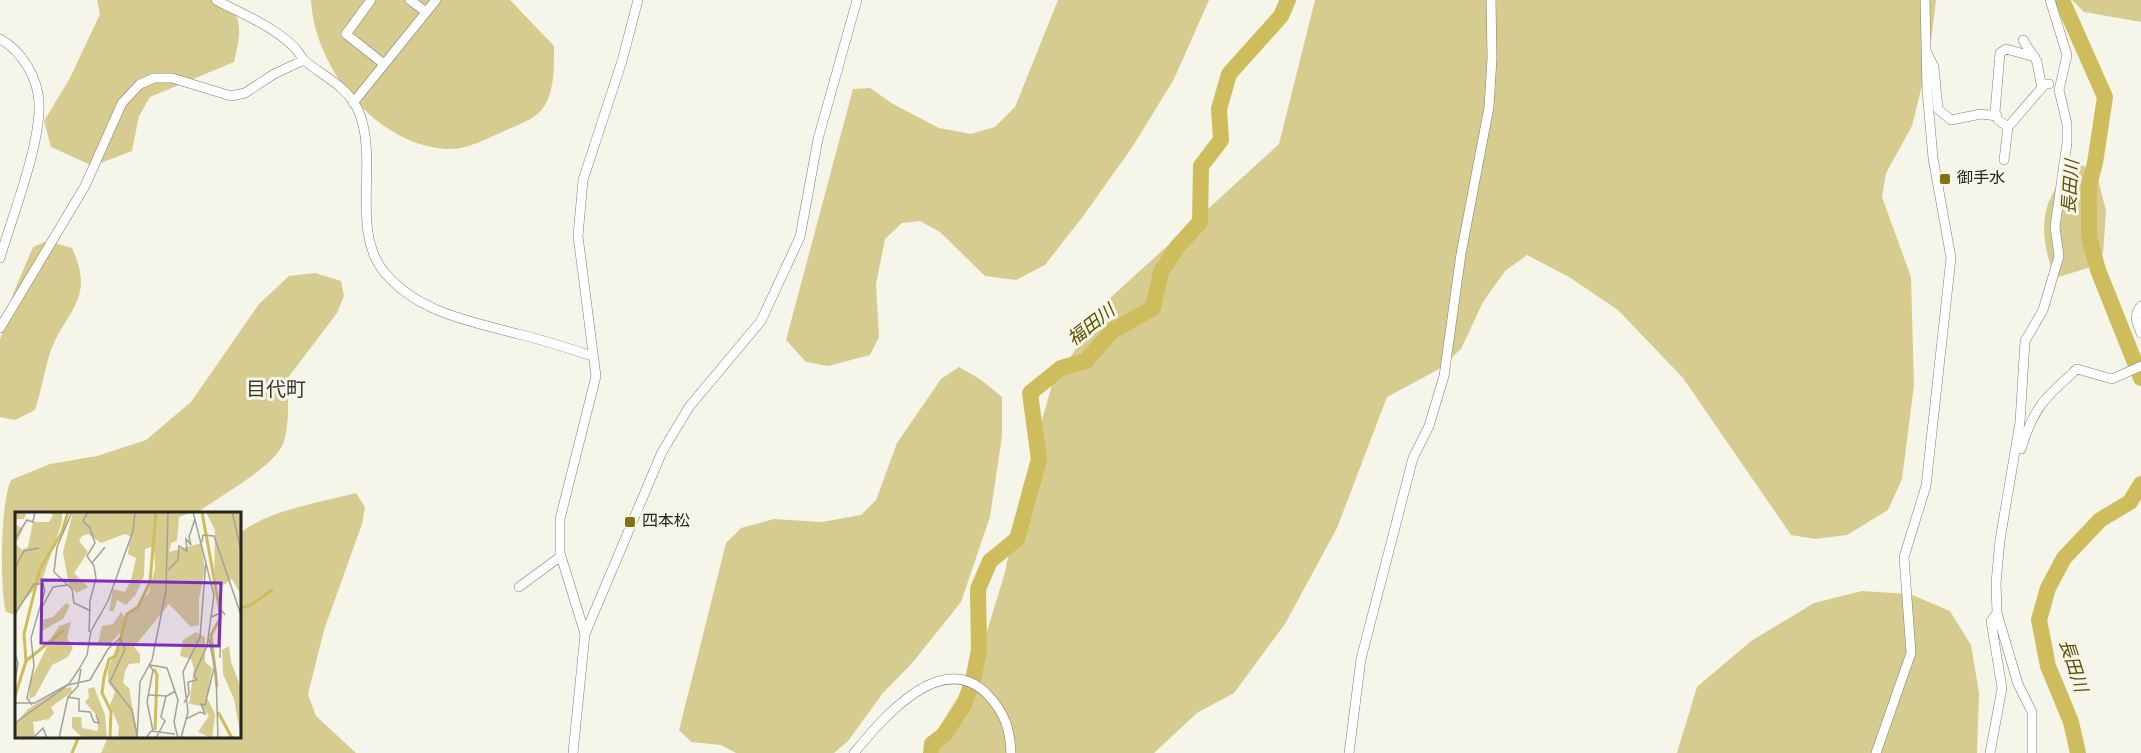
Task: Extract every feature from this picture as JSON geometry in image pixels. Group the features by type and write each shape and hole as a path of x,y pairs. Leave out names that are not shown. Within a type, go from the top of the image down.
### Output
{"street":[{"path":"216,0 270,28 293,46 304,60 339,86 353,103 362,122 367,157 366,210 372,252 385,273 435,311 592,356"},
{"path":"371,0 346,34 384,64"},
{"path":"410,0 426,12"},
{"path":"353,103 436,0"},
{"path":"585,634 561,556 560,519 596,376 578,236 583,180 622,61 638,0"},
{"path":"573,753 585,634 662,452 689,407 760,321 800,237 818,139 856,0"},
{"path":"1349,753 1361,659 1413,458 1429,426 1444,376 1461,254 1489,107 1492,58 1491,0"},
{"path":"1876,753 1911,654 1904,556 1926,486 1951,258 1933,158 1925,0"},
{"path":"2032,753 2032,712 2018,684 1997,613 2000,540 2020,422 2025,341 2043,310 2059,256 2055,227 2067,143 2060,84 2067,55 2050,0"},
{"path":"0,258 36,131 39,102 33,75 2,40"},
{"path":"2024,40 2035,57 2041,84 2060,84"},
{"path":"1997,116 2000,54 2006,49 2035,57"},
{"path":"1926,51 1934,67 1938,109 1951,120 1981,114 1997,116 2008,127"},
{"path":"0,328 85,186 122,103 140,84 154,78 172,78 231,96 245,93 274,74 304,60"},
{"path":"2004,159 2008,127 2045,84"},
{"path":"2141,306 2136,311 2136,319 2141,333"},
{"path":"2013,465 2039,407 2054,387 2077,369 2112,379 2141,366"},
{"path":"519,587 561,556"},
{"path":"1990,753 2002,688 1991,621 1997,613"},
{"path":"855,753 901,703 916,691 943,680 961,681 976,686 999,708 1007,721 1011,753"}],"shaded area":[{"path":"97,0 224,0 236,14 239,29 234,62 150,97 139,116 132,151 93,166 51,147 44,121 70,78 100,14"},
{"path":"311,0 510,0 554,46 553,78 547,102 529,120 468,146 448,149 422,145 397,134 374,118 354,99 337,76 324,52 315,26"},
{"path":"1058,0 1209,0 1174,79 1133,146 1045,265 1016,280 985,276 940,232 920,221 902,223 885,239 876,284 879,337 870,355 828,366 806,362 786,340 853,89 870,88 893,104 939,128 971,134 995,127 1015,107"},
{"path":"1315,0 1936,0 1929,57 1912,126 1886,173 1882,197 1911,277 1914,385 1902,479 1888,510 1847,535 1815,539 1791,535 1683,378 1618,310 1569,277 1527,255 1505,271 1483,302 1461,349 1439,369 1387,397 1337,528 1285,624 1234,693 1197,713 1154,753 923,753 976,668 1005,572 1022,490 1052,385 1109,299 1279,144"},
{"path":"2072,0 2141,0 2141,22 2084,12"},
{"path":"2079,163 2097,175 2106,211 2103,253 2088,268 2055,278 2046,245 2045,215 2056,188"},
{"path":"47,241 72,248 79,266 81,281 79,294 49,356 35,410 15,420 0,417 0,340 13,294 33,247"},
{"path":"315,273 341,281 344,296 337,313 287,379 287,428 278,453 245,481 198,512 15,512 15,615 6,612 2,547 7,491 11,480 50,464 97,456 146,440 191,402 259,304 289,276"},
{"path":"959,367 980,379 1002,397 1002,436 990,517 961,602 913,662 883,693 848,741 834,753 736,753 721,745 691,742 679,730 726,543 741,528 774,519 822,522 861,515 876,500 897,443 941,379"},
{"path":"356,493 365,507 362,524 324,630 308,694 316,716 356,753 101,753 108,738 242,738 242,532 266,518"},
{"path":"1862,591 1910,594 1950,611 1971,645 1979,693 1977,753 1677,753 1697,687 1751,641 1814,603"}],"waterway":[{"name":"福田川","path":"931,753 932,744 944,735 964,705 973,680 979,650 978,589 990,561 1017,539 1039,460 1030,393 1061,368 1086,361 1112,331 1153,308 1161,272 1178,246 1200,222 1201,166 1221,140 1219,109 1229,74 1281,16 1288,0"},
{"name":"長田川","path":"2062,0 2105,97 2095,163 2089,185 2089,237 2098,270 2141,378"},
{"name":"長田川","path":"2078,753 2071,722 2048,666 2039,620 2048,588 2064,558 2100,520 2130,502 2141,484"},
{"path":"242,607 251,605 272,590"},
{"path":"72,753 78,738"}],"place":[{"name":"御手水","path":"1945,179"},
{"name":"四本松","path":"630,522"}],"district":[{"name":"目代町","path":"276,391"}]}
